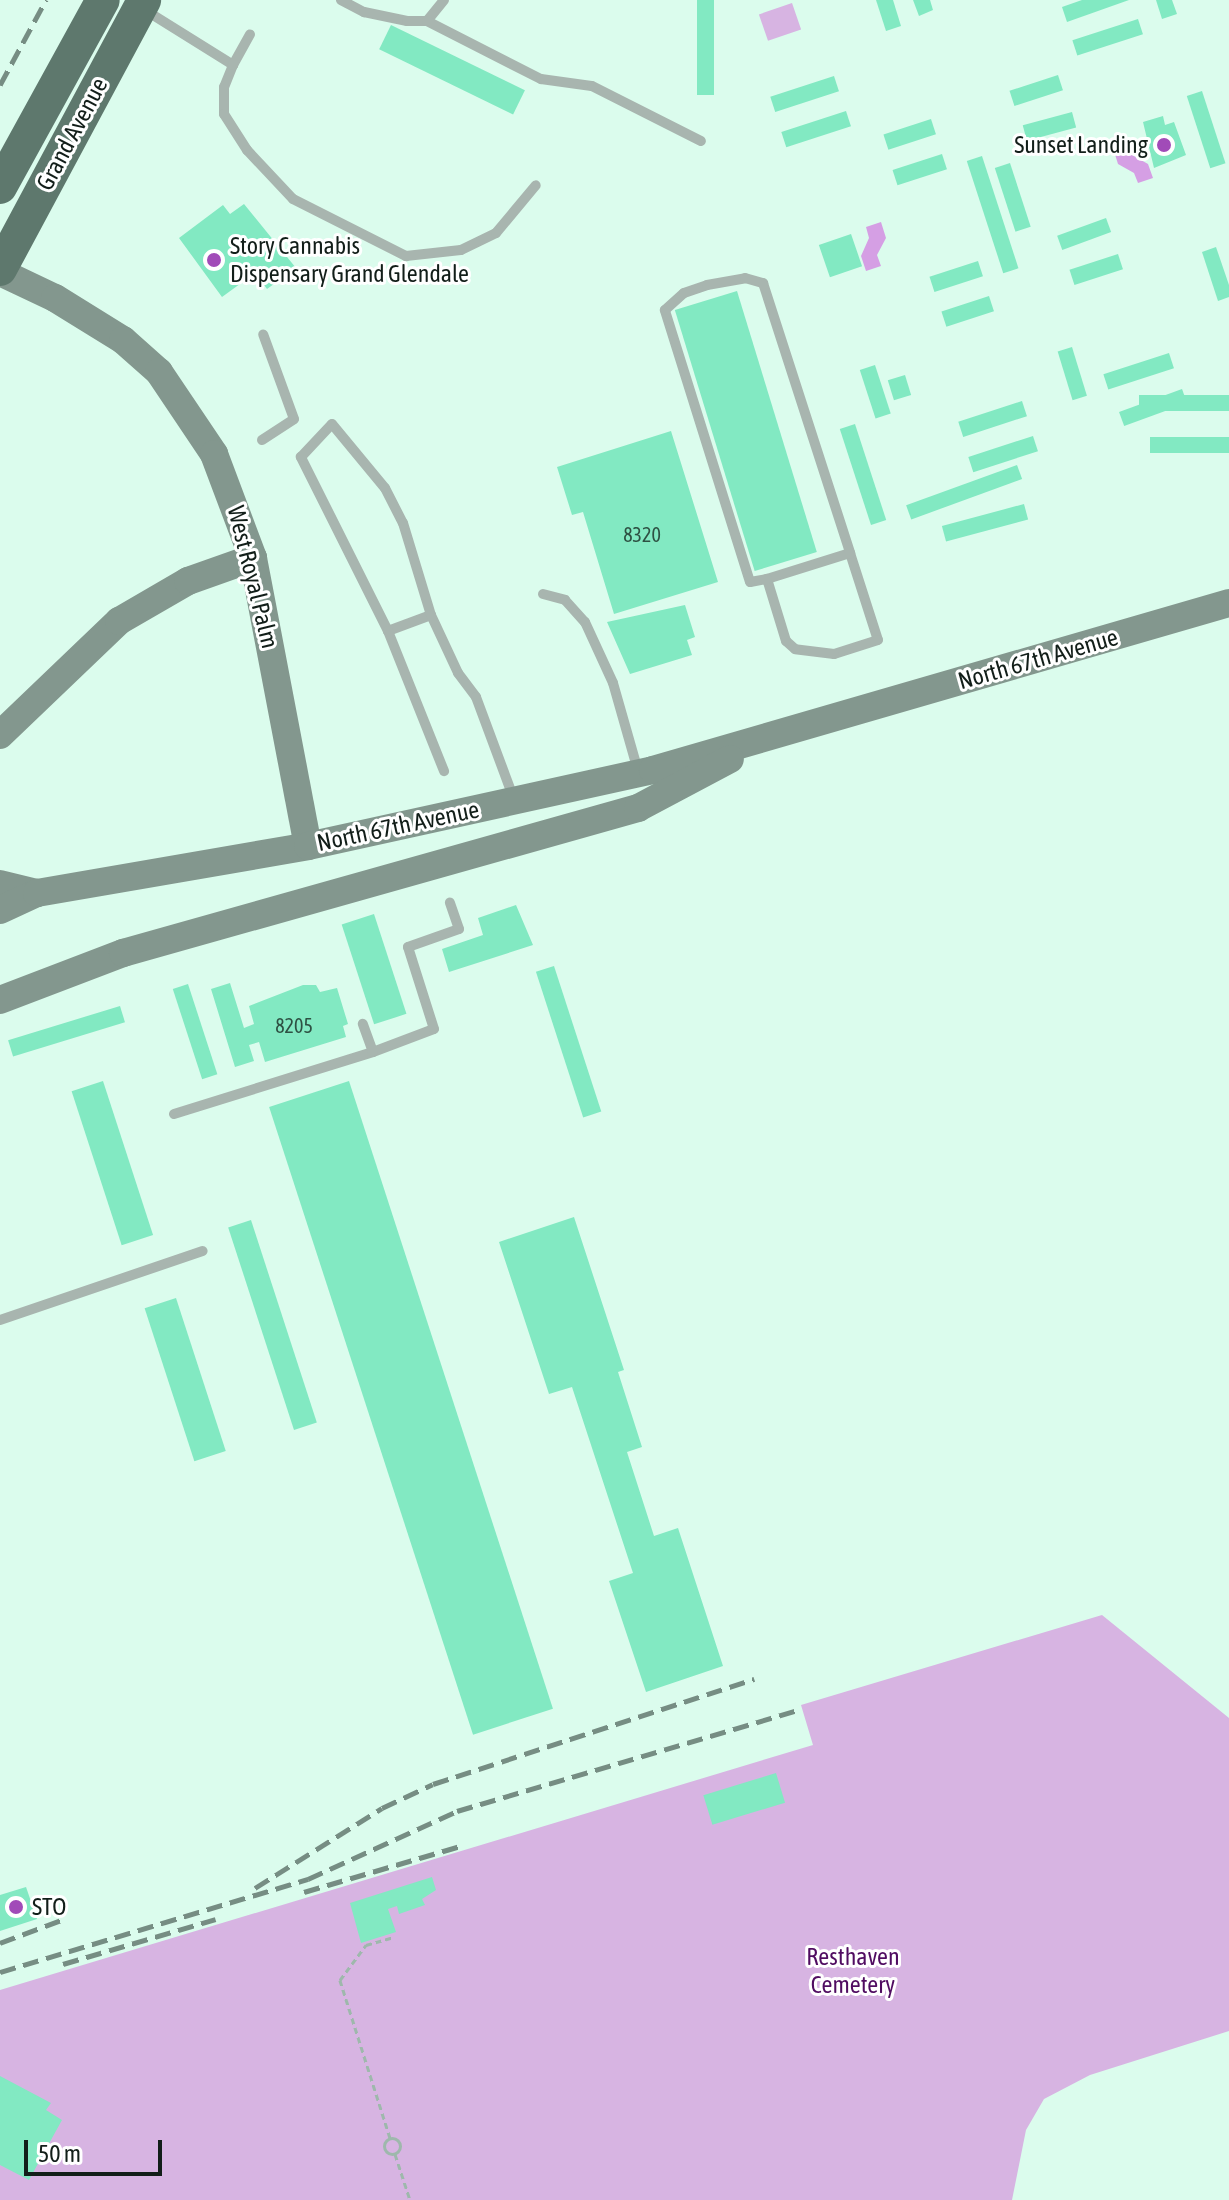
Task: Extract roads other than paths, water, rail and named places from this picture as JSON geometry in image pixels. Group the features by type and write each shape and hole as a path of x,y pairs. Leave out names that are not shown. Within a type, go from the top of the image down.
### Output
{"highway":[{"name":"Grand Avenue","path":"0,187 103,0"},
{"name":"Grand Avenue","path":"0,271 142,3"}],"main road":[{"name":"West Royal Palm","path":"0,271 95,321 159,372 214,454 253,558 308,846"},
{"path":"0,735 119,621 188,581 253,558"},
{"name":"North 67th Avenue","path":"0,910 37,893 308,846 639,773 755,743 1229,603"},
{"name":"North 67th Avenue","path":"0,1000 123,953 638,808 680,790 755,743"},
{"name":"North 67th Avenue","path":"0,884 37,893"},
{"name":"North 67th Avenue","path":"0,981 55,963 123,953"}],"lane":[{"path":"341,0 364,12 427,21 541,79 592,86 701,141"},
{"path":"427,21 444,0"},
{"path":"142,3 233,65"},
{"path":"250,34 224,87 224,114 247,150 293,199 406,256 461,250 496,233 536,185"},
{"path":"767,579 786,641 795,649 834,654 878,640 850,553 763,283 745,278 707,285 684,293 665,310 750,582 850,553"},
{"path":"262,440 294,419 263,334"},
{"path":"444,771 388,631 301,457 332,424 385,488 403,523 431,615 458,673 476,697 515,801"},
{"path":"543,594 565,600 585,622 613,683 639,773"},
{"path":"388,631 431,615"},
{"path":"174,1114 373,1052 434,1029 408,947 459,929 450,903"},
{"path":"363,1024 373,1052"},
{"path":"0,1320 203,1251"}],"railway":[{"path":"0,85 46,0"},
{"path":"255,1888 382,1808 433,1784 754,1679"},
{"path":"0,1972 308,1879 457,1811 797,1710"},
{"path":"304,1892 460,1846"},
{"path":"0,1943 64,1919"},
{"path":"63,1964 216,1919"}],"place":[{"name":"Sunset Landing","path":"1164,145"},
{"name":"Story Cannabis Dispensary Grand Glendale","path":"214,260"},
{"name":"STO","path":"16,1907"}],"park label":[{"name":"Resthaven Cemetery","path":"853,1971"}]}
